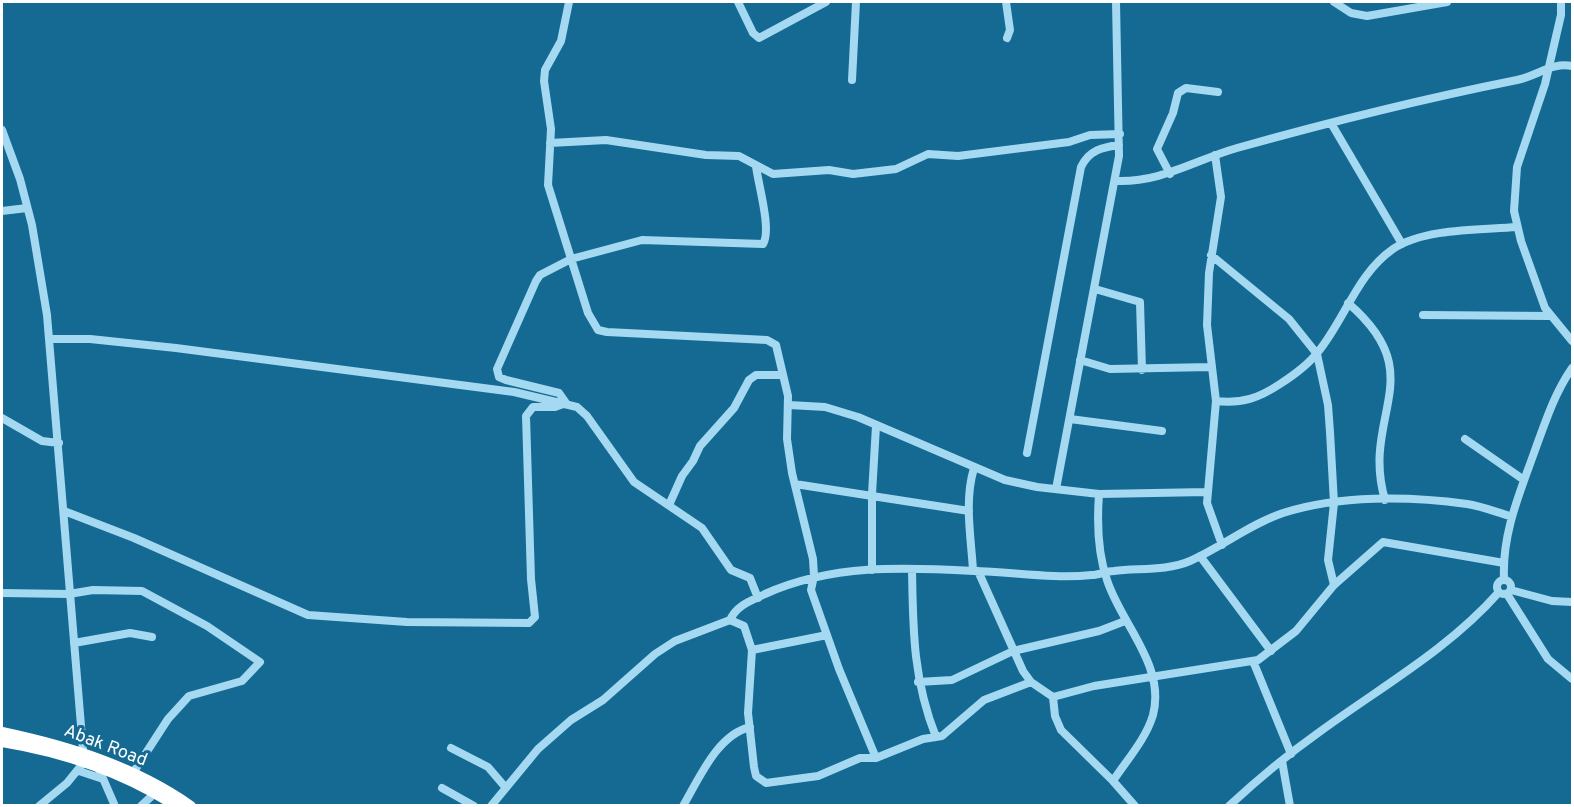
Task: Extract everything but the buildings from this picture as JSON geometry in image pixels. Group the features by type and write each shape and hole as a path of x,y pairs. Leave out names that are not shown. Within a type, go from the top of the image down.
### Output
{"highway":[{"name":"Abak Road","path":"2,732 82,762 134,773 191,806"},
{"name":"Abak Road","path":"2,742 27,746 98,767 176,806"}],"street":[{"path":"569,2 561,41 546,70 544,81 550,143 549,185 588,313 598,330 766,340 776,345 789,405 787,439 813,559 814,576 811,590 876,758"},
{"path":"738,2 753,33 759,38 826,2"},
{"path":"852,80 856,2"},
{"path":"1006,2 1010,30 1007,38"},
{"path":"1056,489 1115,181 1120,134 1116,2"},
{"path":"1334,2 1351,13 1367,16 1447,2"},
{"path":"1561,2 1561,15 1546,69 1545,84 1517,167 1514,194 1516,227 1541,297 1551,316 1572,341"},
{"path":"1115,181 1143,181 1170,174 1215,155 1330,123 1465,89 1519,80 1554,65 1572,66"},
{"path":"1170,174 1157,148 1173,113 1178,93 1186,88 1218,92"},
{"path":"1330,123 1402,244"},
{"path":"2,130 20,179 27,207 50,339 82,762 103,779"},
{"path":"550,143 606,140 694,154 739,156 766,172 781,175 820,170 853,174 896,169 928,154 958,156 1069,142 1090,135 1120,134"},
{"path":"1027,453 1081,167 1092,153 1102,147 1119,146"},
{"path":"1215,155 1221,197 1211,255 1207,325 1216,401 1207,492 1209,514 1222,545"},
{"path":"756,166 765,218 766,240 763,244 642,240 571,259 540,275 497,369 499,376 506,380 558,393 566,403 587,416 634,482 702,528 731,570 750,578 758,598"},
{"path":"2,211 27,207"},
{"path":"1216,401 1244,402 1257,397 1283,382 1317,354 1348,303 1370,273 1392,250 1402,244 1443,232 1484,226 1516,227"},
{"path":"1211,255 1288,319 1317,354 1328,405 1334,503 1328,560 1334,585"},
{"path":"1095,289 1140,302 1142,370"},
{"path":"1348,303 1376,329 1386,347 1392,368 1391,391 1381,434 1378,463 1379,478 1385,500"},
{"path":"1423,315 1551,316"},
{"path":"50,339 90,339 176,348 514,392 566,403"},
{"path":"1080,360 1110,369 1211,367"},
{"path":"1504,579 1510,516 1556,395 1572,368"},
{"path":"669,505 682,476 700,446 734,408 748,380 756,375 782,375"},
{"path":"64,511 134,538 308,615 407,622 529,623 535,617 531,579 526,416 533,407 555,407 566,403"},
{"path":"789,405 825,407 1005,480 1099,494 1207,492"},
{"path":"2,418 42,441 59,443"},
{"path":"1070,418 1162,431"},
{"path":"872,570 872,494 876,426"},
{"path":"1466,439 1524,480"},
{"path":"974,468 969,485 969,512 976,571 1013,651 1031,682 1053,697 1055,716 1062,730 1135,806"},
{"path":"795,484 872,494 969,512"},
{"path":"1099,494 1098,521 1104,572 1125,621 1145,654 1152,678 1154,705 1149,726 1113,781"},
{"path":"491,806 538,749 571,720 603,700 655,654 675,641 730,620 736,610 798,580 814,576 872,570 976,571 1037,576 1092,575 1172,566 1200,556 1280,514 1334,503 1385,500 1469,504 1510,516"},
{"path":"1053,697 1083,688 1253,661 1271,651 1309,618 1334,585 1383,542 1504,563"},
{"path":"1200,556 1271,651"},
{"path":"912,569 913,633 918,682 923,704 936,737"},
{"path":"1229,806 1291,754 1430,655 1506,592 1510,583 1504,579"},
{"path":"1504,579 1496,585 1506,592 1518,608 1544,654 1572,679"},
{"path":"2,593 69,594 93,590 142,591 207,626 260,662 244,680 189,696 168,719 134,773"},
{"path":"1506,592 1552,601 1572,602"},
{"path":"730,620 744,627 752,650 748,684 750,727 756,776 766,783 818,776 860,758 876,758 923,739 936,737 950,731 984,700 1031,682"},
{"path":"918,682 952,680 1013,651 1099,632 1125,621"},
{"path":"74,643 130,633 152,637"},
{"path":"752,650 827,635"},
{"path":"1253,661 1291,754"},
{"path":"683,806 711,758 737,733 750,727"},
{"path":"451,748 488,767 506,788"},
{"path":"1282,761 1290,806"},
{"path":"39,806 82,762"},
{"path":"98,767 115,806"},
{"path":"442,788 474,806"},
{"path":"141,806 155,794"}]}
